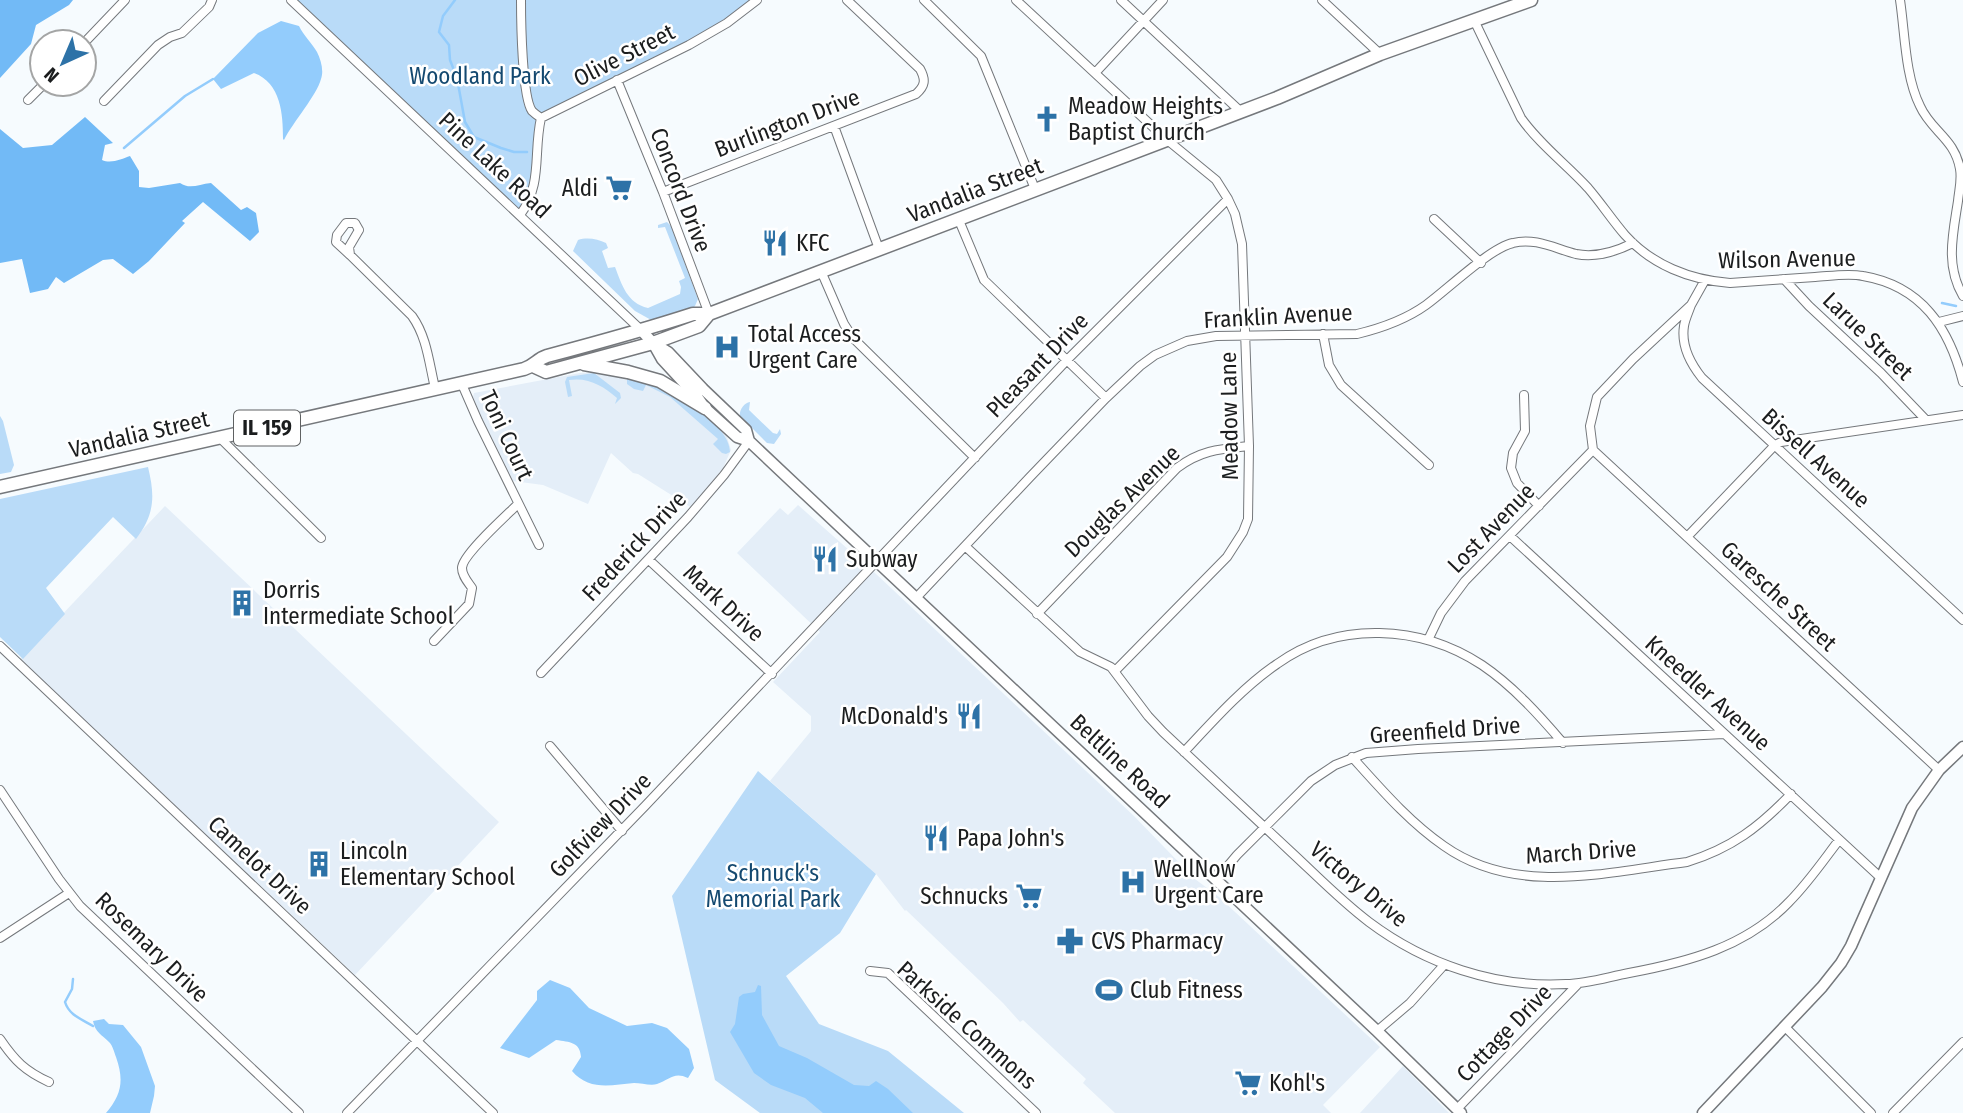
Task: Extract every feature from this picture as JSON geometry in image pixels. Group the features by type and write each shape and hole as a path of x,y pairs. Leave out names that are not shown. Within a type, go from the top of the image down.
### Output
{"main road":[{"name":"Vandalia Street","path":"0,487 533,366 542,357 692,314 709,314 1277,98 1380,54 1531,0"},
{"name":"Vandalia Street","path":"533,366 545,372 653,343 699,326 709,314"},
{"name":"Beltline Road","path":"641,330 662,359 705,408 737,437 749,441 1459,1111"},
{"name":"Beltline Road","path":"653,343 668,352 746,430 749,441"},
{"path":"576,363 660,381 705,408"},
{"path":"1703,1113 1822,987 1841,963 1912,808 1940,770 1963,747"}],"street":[{"path":"98,28 125,0"},
{"path":"104,101 158,45 182,33 209,7 212,0"},
{"name":"Pine Lake Road","path":"291,0 641,330"},
{"path":"520,215 529,202 536,174 541,118 532,110 527,98 522,52 522,0"},
{"name":"Olive Street","path":"541,118 689,45 727,23 757,0"},
{"name":"Burlington Drive","path":"663,192 916,94 923,87 925,78 920,69 847,0"},
{"path":"924,0 981,56 1035,189"},
{"name":"Meadow Lane","path":"1016,0 1167,139 1216,180 1235,214 1242,244 1249,446 1248,519 1235,547 1227,557 1115,671"},
{"path":"1121,0 1240,111"},
{"path":"1095,73 1163,0"},
{"path":"1322,0 1380,54"},
{"path":"1900,0 1908,62 1919,106 1949,141 1962,171 1951,260 1956,283 1963,296"},
{"name":"Wilson Avenue","path":"1474,20 1521,118 1529,129 1589,189 1633,243 1659,263 1688,276 1730,283 1853,275 1876,279 1903,290 1939,322 1953,351 1963,382"},
{"name":"Concord Drive","path":"617,80 709,314"},
{"path":"834,126 879,248"},
{"name":"Pleasant Drive","path":"878,562 1068,360 1228,199"},
{"path":"958,218 985,280 1106,398"},
{"path":"1434,219 1481,263"},
{"name":"Franklin Avenue","path":"916,598 1106,398 1140,366 1170,347 1202,338 1357,334 1395,322 1423,307 1502,247 1522,241 1533,242 1587,255 1609,253 1633,243"},
{"path":"350,255 418,324 423,334 435,388"},
{"path":"821,271 853,338 975,458"},
{"name":"Larue Street","path":"1784,279 1926,420"},
{"path":"1593,450 1590,426 1597,397 1691,305 1705,280"},
{"name":"Bissell Avenue","path":"1691,305 1684,325 1684,339 1695,369 1702,378 1963,620"},
{"path":"1939,322 1963,316"},
{"path":"1323,334 1329,365 1341,385 1429,465"},
{"name":"Toni Court","path":"461,382 539,545"},
{"path":"1524,395 1525,431 1513,453 1511,468 1517,483 1539,506"},
{"path":"1687,537 1775,445 1781,442 1963,415"},
{"path":"220,438 321,538"},
{"name":"Frederick Drive","path":"541,673 649,560 724,475 749,441"},
{"name":"Douglas Avenue","path":"1037,614 1177,468 1212,450 1249,446"},
{"name":"Lost Avenue","path":"1428,640 1441,613 1465,581 1593,450"},
{"name":"Garesche Street","path":"1593,450 1940,770"},
{"name":"Toni Court","path":"434,641 470,601 472,588 462,572 463,562 518,504"},
{"name":"Kneedler Avenue","path":"1510,536 1881,878"},
{"name":"Victory Drive","path":"965,546 1080,652 1115,671 1148,716 1184,752 1368,922 1411,950 1444,965 1520,982 1578,984 1702,957 1739,940 1765,923 1788,903 1839,840"},
{"name":"Mark Drive","path":"649,560 772,674"},
{"name":"Golfview Drive","path":"347,1113 622,831 878,562"},
{"path":"1184,752 1276,664 1296,652 1331,638 1368,633 1410,635 1465,655 1525,701 1563,743"},
{"name":"Camelot Drive","path":"0,646 493,1113"},
{"name":"Greenfield Drive","path":"1216,880 1311,781 1352,757 1382,751 1724,734"},
{"path":"550,747 622,831"},
{"name":"March Drive","path":"1352,757 1402,810 1444,846 1468,860 1497,871 1539,878 1674,864 1706,856 1725,848 1755,829 1791,794"},
{"name":"Rosemary Drive","path":"0,790 69,893 299,1113"},
{"path":"0,938 69,893"},
{"path":"1377,1031 1410,1003 1444,965"},
{"name":"Parkside Commons","path":"870,971 888,973 1036,1113"},
{"name":"Cottage Drive","path":"1459,1111 1578,984"},
{"path":"1785,1027 1871,1113"},
{"path":"0,1039 19,1065 50,1082"},
{"path":"1894,1113 1963,1042"}],"shaded area":[{"path":"0,0 73,0 35,28 28,28 28,47 0,78"},
{"path":"281,21 299,26 317,52 322,73 315,93 284,140 279,100 270,84 254,73 221,89 213,79 258,33"},
{"path":"85,117 113,143 105,145 102,160 120,160 130,156 139,171 139,187 211,183 241,210 247,207 256,213 259,232 250,241 203,202 182,221 185,223 149,261 133,274 113,259 103,260 64,283 56,277 48,289 30,293 22,259 0,263 0,129 23,148 52,145"},
{"path":"594,372 631,375 697,407 726,434 731,450 723,468 692,508 633,473 611,453 588,504 543,485 513,481 486,429 473,397 474,393"},
{"path":"798,505 875,573 1134,816 1195,879 1219,897 1380,1047 1323,1105 1331,1113 1115,1113 1083,1083 1086,1079 1023,1020 1020,1022 905,911 876,874 770,781 811,731 811,716 773,682 820,632 737,553 780,508 788,515"},
{"path":"165,506 499,822 355,975 20,659"},
{"path":"550,980 570,988 589,1008 627,1026 652,1023 667,1028 689,1049 694,1068 688,1078 675,1076 655,1085 593,1084 572,1071 581,1057 580,1052 579,1048 566,1041 556,1040 529,1058 500,1048 537,1000 537,991"},
{"path":"758,985 761,986 762,1015 779,1046 807,1058 854,1085 869,1086 876,1081 913,1113 823,1113 805,1098 771,1085 754,1073 730,1032 735,1024 739,997 755,992"},
{"path":"104,1019 109,1024 123,1025 141,1047 155,1086 150,1113 106,1113 118,1093 121,1080 112,1047 94,1025 93,1021"},
{"path":"1403,1066 1449,1113 1360,1113"}],"green space":[{"name":"Woodland Park","path":"292,0 756,0 710,33 541,118 529,202 520,215"},
{"path":"667,222 671,226 698,299 693,308 653,321 635,311 573,251 581,239 606,243 608,248 602,251 608,268 615,267 630,298 648,308 680,294 679,281 685,278 665,227 658,228 658,225"},
{"path":"594,373 620,393 621,398 615,404 617,398 612,394 595,383 583,380 569,380 572,396 568,397 565,382 567,377"},
{"path":"627,377 649,381 672,392 698,410 721,430 728,441 730,452 722,453 713,444 718,439 670,397 646,385 643,391 634,389 627,384"},
{"path":"750,402 749,410 773,433 777,434 780,429 781,434 774,444 767,443 740,416 742,407"},
{"path":"0,416 14,465 11,472 0,474"},
{"path":"148,467 152,504 142,530 136,539 113,517 46,588 65,614 23,659 0,637 0,499"},
{"name":"Schnuck's Memorial Park","path":"758,771 876,874 840,933 786,976 819,1024 888,1051 964,1113 760,1113 715,1080 672,896"}],"waterway":[{"path":"455,0 443,16 439,32 449,45 465,122 474,137 514,152 527,152"},
{"path":"124,148 185,96 213,79"},
{"path":"1942,303 1956,306"},
{"path":"73,979 72,989 65,1002 69,1010 93,1026"}],"place":[{"name":"Meadow Heights Baptist Church","path":"1047,119"},
{"name":"Aldi","path":"619,188"},
{"name":"KFC","path":"775,243"},
{"name":"Total Access Urgent Care","path":"727,347"},
{"name":"Subway","path":"825,559"},
{"name":"Dorris Intermediate School","path":"242,603"},
{"name":"McDonald's","path":"969,716"},
{"name":"Papa John's","path":"936,838"},
{"name":"Lincoln Elementary School","path":"319,864"},
{"name":"WellNow Urgent Care","path":"1133,882"},
{"name":"Schnucks","path":"1029,896"},
{"name":"CVS Pharmacy","path":"1070,941"},
{"name":"Club Fitness","path":"1109,990"},
{"name":"Kohl's","path":"1248,1083"}]}
